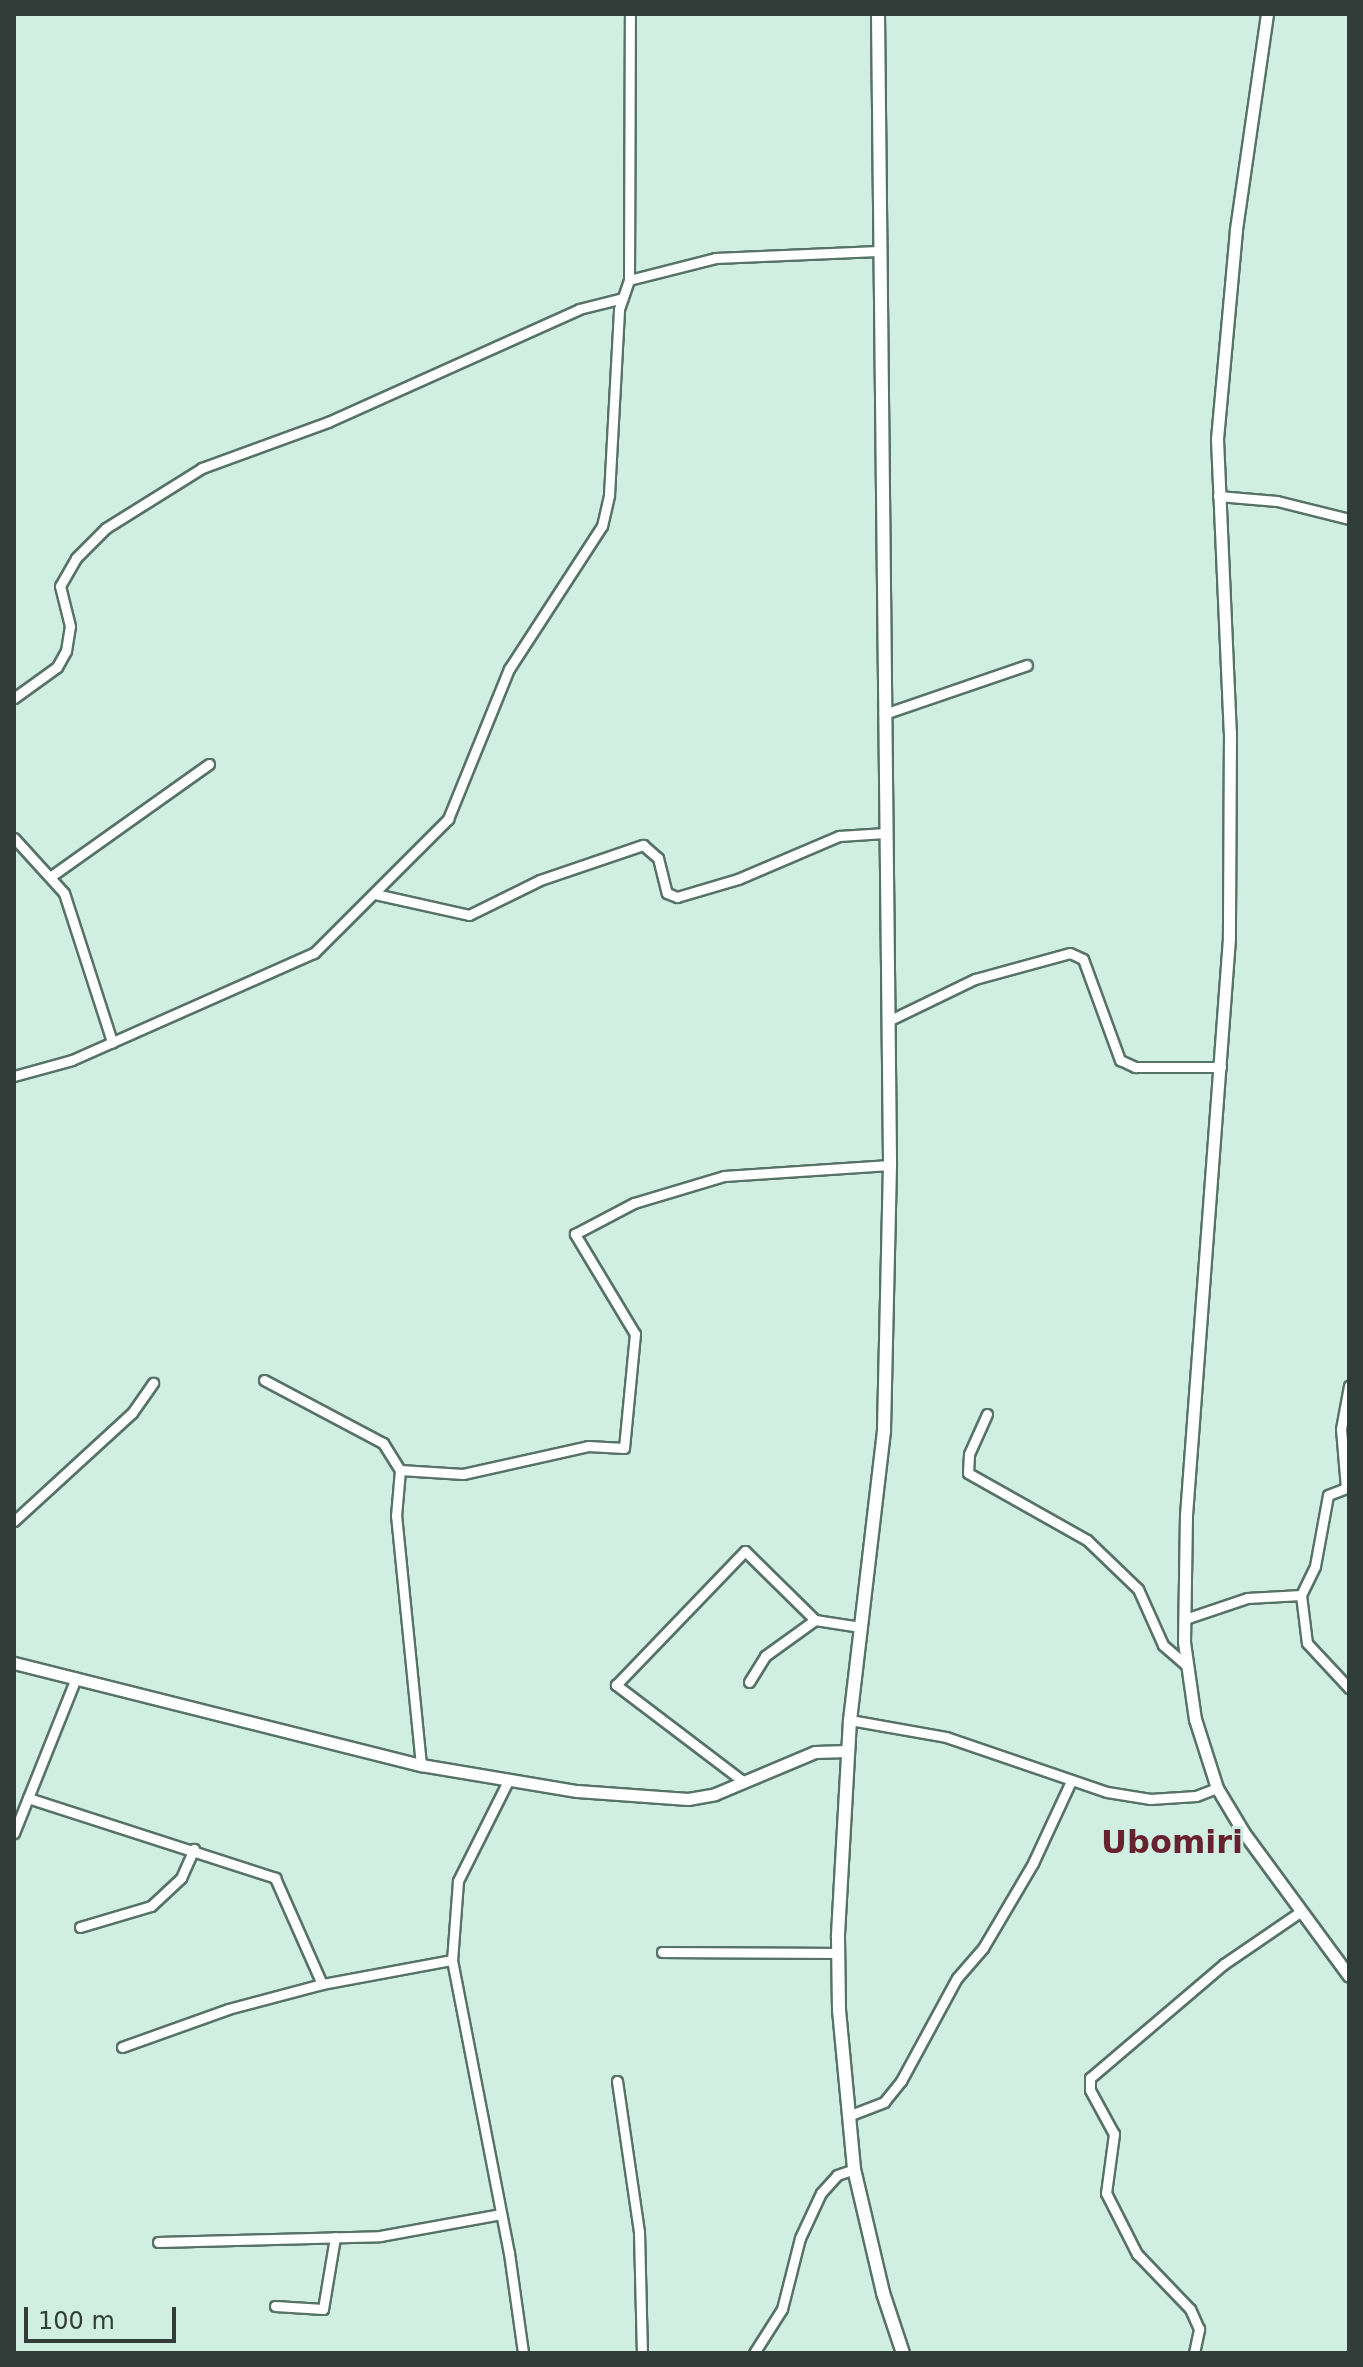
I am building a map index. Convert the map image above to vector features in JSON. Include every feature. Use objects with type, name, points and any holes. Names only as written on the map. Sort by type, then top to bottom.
[{"type":"main road","points":[[878,14],[878,251],[890,1165],[884,1431],[847,1751],[838,1953],[854,2169],[883,2293],[903,2353]]},
{"type":"street","points":[[14,1076],[112,1042],[314,953],[448,819],[509,669],[602,526],[609,495],[623,298],[629,280],[630,14]]},
{"type":"street","points":[[1267,14],[1223,358],[1218,496],[1231,836],[1221,1067],[1186,1515],[1185,1619],[1187,1666],[1195,1719],[1217,1788],[1300,1912],[1349,1976]]},
{"type":"street","points":[[629,280],[715,258],[878,251]]},
{"type":"street","points":[[14,698],[57,667],[66,651],[70,626],[60,586],[76,558],[106,528],[202,468],[328,422],[579,309],[623,298]]},
{"type":"street","points":[[1218,496],[1277,501],[1349,519]]},
{"type":"street","points":[[884,714],[1027,665]]},
{"type":"street","points":[[50,877],[209,764]]},
{"type":"street","points":[[375,894],[469,915],[540,880],[643,845],[658,858],[667,893],[677,897],[723,885],[839,836],[886,833]]},
{"type":"street","points":[[14,838],[64,893],[79,928],[112,1042]]},
{"type":"street","points":[[888,1021],[975,979],[1070,953],[1083,959],[1120,1060],[1135,1067],[1221,1067]]},
{"type":"street","points":[[400,1470],[463,1474],[588,1446],[624,1448],[635,1334],[575,1234],[634,1203],[724,1176],[890,1165]]},
{"type":"street","points":[[264,1380],[383,1443],[400,1470],[396,1516],[421,1765]]},
{"type":"street","points":[[14,1521],[132,1413],[153,1383]]},
{"type":"street","points":[[1349,1386],[1341,1429],[1347,1488],[1328,1495],[1315,1566],[1301,1595],[1307,1643],[1349,1688]]},
{"type":"street","points":[[987,1414],[969,1454],[968,1473],[1087,1540],[1138,1589],[1163,1645],[1187,1666]]},
{"type":"street","points":[[744,1782],[616,1685],[745,1551],[815,1620],[860,1627]]},
{"type":"street","points":[[1185,1619],[1247,1598],[1301,1595]]},
{"type":"street","points":[[749,1682],[765,1656],[815,1620]]},
{"type":"street","points":[[14,1663],[421,1765],[507,1783],[688,1799],[744,1782],[815,1752],[847,1751]]},
{"type":"street","points":[[14,1833],[76,1678]]},
{"type":"street","points":[[850,1720],[946,1737],[1071,1781],[1150,1799],[1196,1796],[1217,1788]]},
{"type":"street","points":[[848,2116],[884,2102],[901,2081],[957,1978],[983,1948],[1033,1863],[1071,1781]]},
{"type":"street","points":[[507,1783],[458,1881],[452,1960],[501,2214],[523,2353]]},
{"type":"street","points":[[28,1798],[194,1849],[275,1878],[322,1984]]},
{"type":"street","points":[[80,1927],[151,1906],[181,1878],[194,1849]]},
{"type":"street","points":[[1194,2353],[1199,2329],[1190,2309],[1137,2254],[1106,2193],[1114,2134],[1090,2090],[1090,2078],[1224,1964],[1300,1912]]},
{"type":"street","points":[[662,1952],[838,1953]]},
{"type":"street","points":[[122,2047],[228,2009],[322,1984],[452,1960]]},
{"type":"street","points":[[617,2081],[639,2232],[642,2353]]},
{"type":"street","points":[[754,2353],[782,2309],[800,2238],[821,2193],[837,2175],[854,2169]]},
{"type":"street","points":[[158,2242],[380,2236],[501,2214]]},
{"type":"street","points":[[275,2306],[323,2309],[335,2237]]},
{"type":"district","name":"Ubomiri","points":[[1172,1842]]}]
